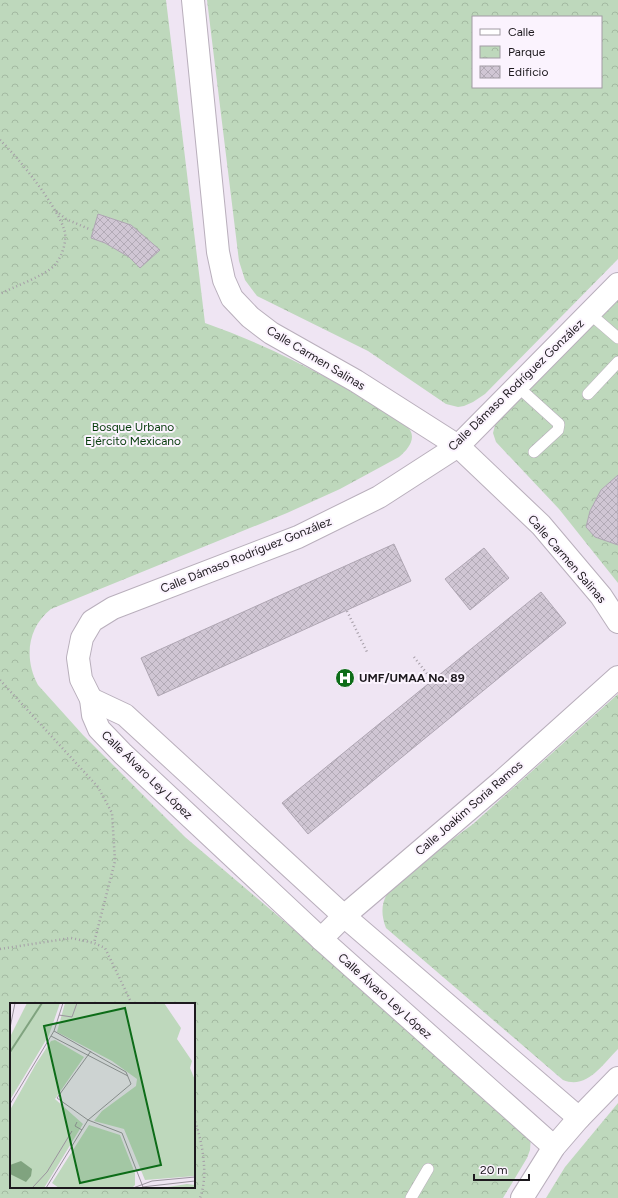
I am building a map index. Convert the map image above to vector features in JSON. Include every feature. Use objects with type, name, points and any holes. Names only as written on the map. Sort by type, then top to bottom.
[{"type":"street","name":"Calle Carmen Salinas","points":[[193,0],[218,252],[224,280],[232,298],[250,317],[271,333],[356,381],[458,446],[541,525],[600,596],[618,622]]},
{"type":"street","name":"Calle Dámaso Rodríguez González","points":[[91,699],[81,679],[78,658],[82,638],[92,621],[113,608],[298,537],[379,497],[458,446],[618,284]]},
{"type":"street","name":"Calle Joakim Soria Ramos","points":[[321,939],[344,916],[501,782],[618,678]]},
{"type":"street","points":[[91,699],[125,714],[344,916],[579,1118]]},
{"type":"street","name":"Calle Álvaro Ley López","points":[[91,699],[93,714],[99,729],[118,749],[321,939],[554,1147]]},
{"type":"street","points":[[522,1198],[554,1147],[579,1118],[618,1078]]},
{"type":"lane","points":[[589,314],[618,338]]},
{"type":"lane","points":[[588,394],[618,362]]},
{"type":"lane","points":[[518,386],[559,424],[558,430],[534,452]]},
{"type":"lane","points":[[411,1198],[428,1169]]},
{"type":"path","points":[[0,140],[13,154],[54,210],[65,230],[64,249],[54,266],[0,294]]},
{"type":"path","points":[[54,210],[66,219],[89,229]]},
{"type":"path","points":[[346,611],[368,654]]},
{"type":"path","points":[[414,657],[432,680]]},
{"type":"path","points":[[0,680],[98,786],[112,813],[115,861],[94,943]]},
{"type":"path","points":[[0,950],[71,938],[94,943],[105,948],[132,1003]]},
{"type":"path","points":[[195,1121],[200,1136],[204,1167],[200,1198]]},
{"type":"green space","name":"Bosque Urbano Ejército Mexicano","points":[[0,0],[166,0],[205,323],[283,355],[333,381],[406,425],[412,433],[409,446],[399,457],[340,489],[287,513],[51,609],[37,625],[30,644],[31,665],[38,685],[83,735],[185,837],[517,1119],[531,1136],[530,1150],[527,1158],[503,1198],[0,1198]]},
{"type":"green space","points":[[207,0],[618,0],[618,259],[485,394],[464,406],[458,407],[446,404],[368,351],[257,296],[245,280],[239,261]]},
{"type":"green space","points":[[618,298],[618,583],[559,509],[496,442],[493,433],[496,421]]},
{"type":"green space","points":[[618,694],[618,1049],[594,1074],[587,1079],[572,1082],[563,1080],[386,928],[383,907],[386,896],[399,879],[473,824]]},
{"type":"green space","points":[[618,1103],[618,1198],[546,1198],[565,1167]]},
{"type":"building","points":[[98,214],[131,225],[160,250],[140,268],[129,257],[105,243],[91,238]]},
{"type":"building","points":[[618,475],[618,545],[595,537],[586,527],[590,511],[601,490]]},
{"type":"building","points":[[394,544],[411,581],[158,696],[141,658]]},
{"type":"building","points":[[484,548],[509,578],[470,610],[445,579]]},
{"type":"building","points":[[541,592],[566,623],[308,834],[282,803]]},
{"type":"place","name":"UMF/UMAA No. 89","points":[[345,678]]}]
